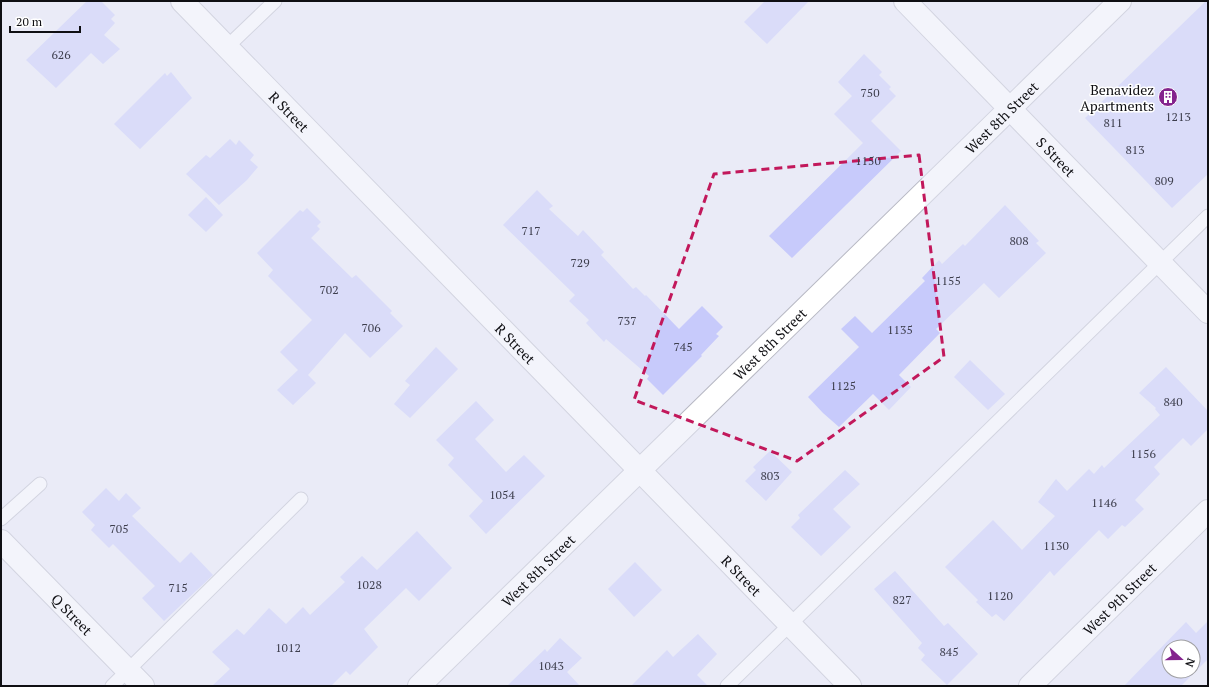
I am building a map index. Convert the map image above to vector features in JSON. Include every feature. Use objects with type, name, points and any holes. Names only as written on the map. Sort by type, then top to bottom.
[{"type":"street","name":"R Street","points":[[182,1],[850,686]]},
{"type":"street","name":"S Street","points":[[905,1],[1208,312]]},
{"type":"street","name":"West 8th Street","points":[[419,686],[1120,1]]},
{"type":"street","name":"West 9th Street","points":[[1030,686],[1208,511]]},
{"type":"street","name":"Q Street","points":[[1,541],[143,686]]},
{"type":"lane","points":[[228,48],[275,1]]},
{"type":"lane","points":[[727,686],[1208,216]]},
{"type":"lane","points":[[1,518],[40,484]]},
{"type":"lane","points":[[112,686],[301,499]]},
{"type":"highlighted area","points":[[919,155],[944,357],[797,461],[634,400],[714,174]]},
{"type":"building","points":[[87,1],[101,1],[115,15],[111,19],[115,23],[104,35],[120,49],[103,64],[91,53],[56,88],[26,60]]},
{"type":"building","points":[[765,1],[809,1],[767,44],[744,22]]},
{"type":"building","points":[[1206,1],[1208,1],[1208,174],[1172,208],[1085,118]]},
{"type":"building","points":[[864,54],[882,72],[879,75],[891,87],[889,89],[896,96],[871,121],[901,151],[792,258],[769,236],[863,143],[834,114],[852,96],[838,82]]},
{"type":"building","points":[[171,72],[192,98],[140,149],[114,124],[165,73],[167,76]]},
{"type":"building","points":[[230,139],[236,145],[239,140],[254,155],[250,160],[258,167],[247,180],[219,205],[186,174],[206,155],[210,158]]},
{"type":"building","points":[[537,190],[553,206],[549,209],[578,236],[583,230],[604,252],[601,255],[633,289],[636,287],[645,296],[646,295],[679,329],[702,306],[723,327],[716,334],[719,336],[701,355],[702,356],[663,395],[647,379],[649,376],[606,339],[604,342],[586,323],[589,320],[569,301],[575,295],[503,225]]},
{"type":"building","points":[[206,197],[223,215],[206,232],[188,215]]},
{"type":"building","points":[[1005,205],[1039,241],[1036,243],[1046,253],[999,298],[984,283],[936,329],[940,333],[899,375],[911,387],[889,410],[873,394],[839,427],[808,397],[859,347],[841,329],[855,316],[872,333],[925,281],[922,278],[939,260],[942,264],[963,244],[965,246]]},
{"type":"building","points":[[307,208],[321,222],[317,226],[320,229],[311,238],[352,278],[356,275],[392,311],[390,313],[403,326],[370,358],[345,333],[308,375],[316,383],[293,405],[277,390],[298,370],[280,352],[312,320],[268,276],[273,270],[257,253],[300,210],[303,212]]},
{"type":"building","points":[[436,347],[458,369],[410,418],[394,404],[410,385],[405,381]]},
{"type":"building","points":[[970,360],[1005,394],[988,410],[954,377]]},
{"type":"building","points":[[1166,367],[1208,411],[1208,429],[1191,446],[1183,438],[1154,467],[1160,474],[1135,500],[1144,509],[1125,527],[1122,525],[1108,539],[1099,530],[1054,576],[1050,571],[1004,621],[996,614],[992,617],[976,602],[978,600],[945,567],[993,520],[1022,550],[1055,516],[1038,502],[1056,479],[1067,491],[1089,469],[1094,474],[1102,465],[1104,468],[1160,415],[1155,409],[1156,408],[1139,393]]},
{"type":"building","points":[[476,401],[494,420],[475,439],[506,472],[524,455],[545,476],[486,534],[469,516],[483,501],[448,465],[454,458],[436,440]]},
{"type":"building","points":[[770,451],[792,472],[766,501],[745,481],[756,470],[753,467]]},
{"type":"building","points":[[845,470],[860,484],[833,509],[851,527],[821,556],[791,527],[800,518],[798,515]]},
{"type":"building","points":[[106,488],[119,501],[126,493],[141,508],[132,516],[180,563],[191,552],[213,575],[164,621],[142,598],[155,586],[113,544],[109,548],[91,530],[95,525],[82,512]]},
{"type":"building","points":[[417,531],[452,568],[419,601],[406,588],[364,629],[378,647],[350,675],[346,671],[331,686],[212,686],[230,669],[212,652],[237,629],[244,635],[269,608],[286,624],[303,607],[310,615],[345,582],[340,577],[362,556],[377,570]]},
{"type":"building","points":[[635,562],[662,590],[634,617],[608,589]]},
{"type":"building","points":[[895,571],[944,626],[948,623],[978,654],[947,685],[921,660],[925,655],[918,648],[922,643],[874,589]]},
{"type":"building","points":[[1208,621],[1208,659],[1201,666],[1201,639],[1170,639],[1186,622],[1196,633]]},
{"type":"building","points":[[698,634],[717,654],[697,675],[708,686],[631,686],[667,650],[673,657]]},
{"type":"building","points":[[560,638],[582,658],[567,672],[580,686],[507,686],[545,649],[547,652]]},
{"type":"building","points":[[1161,648],[1161,679],[1188,679],[1181,686],[1124,686]]},
{"type":"place","name":"Benavidez Apartments","points":[[1168,97]]}]
